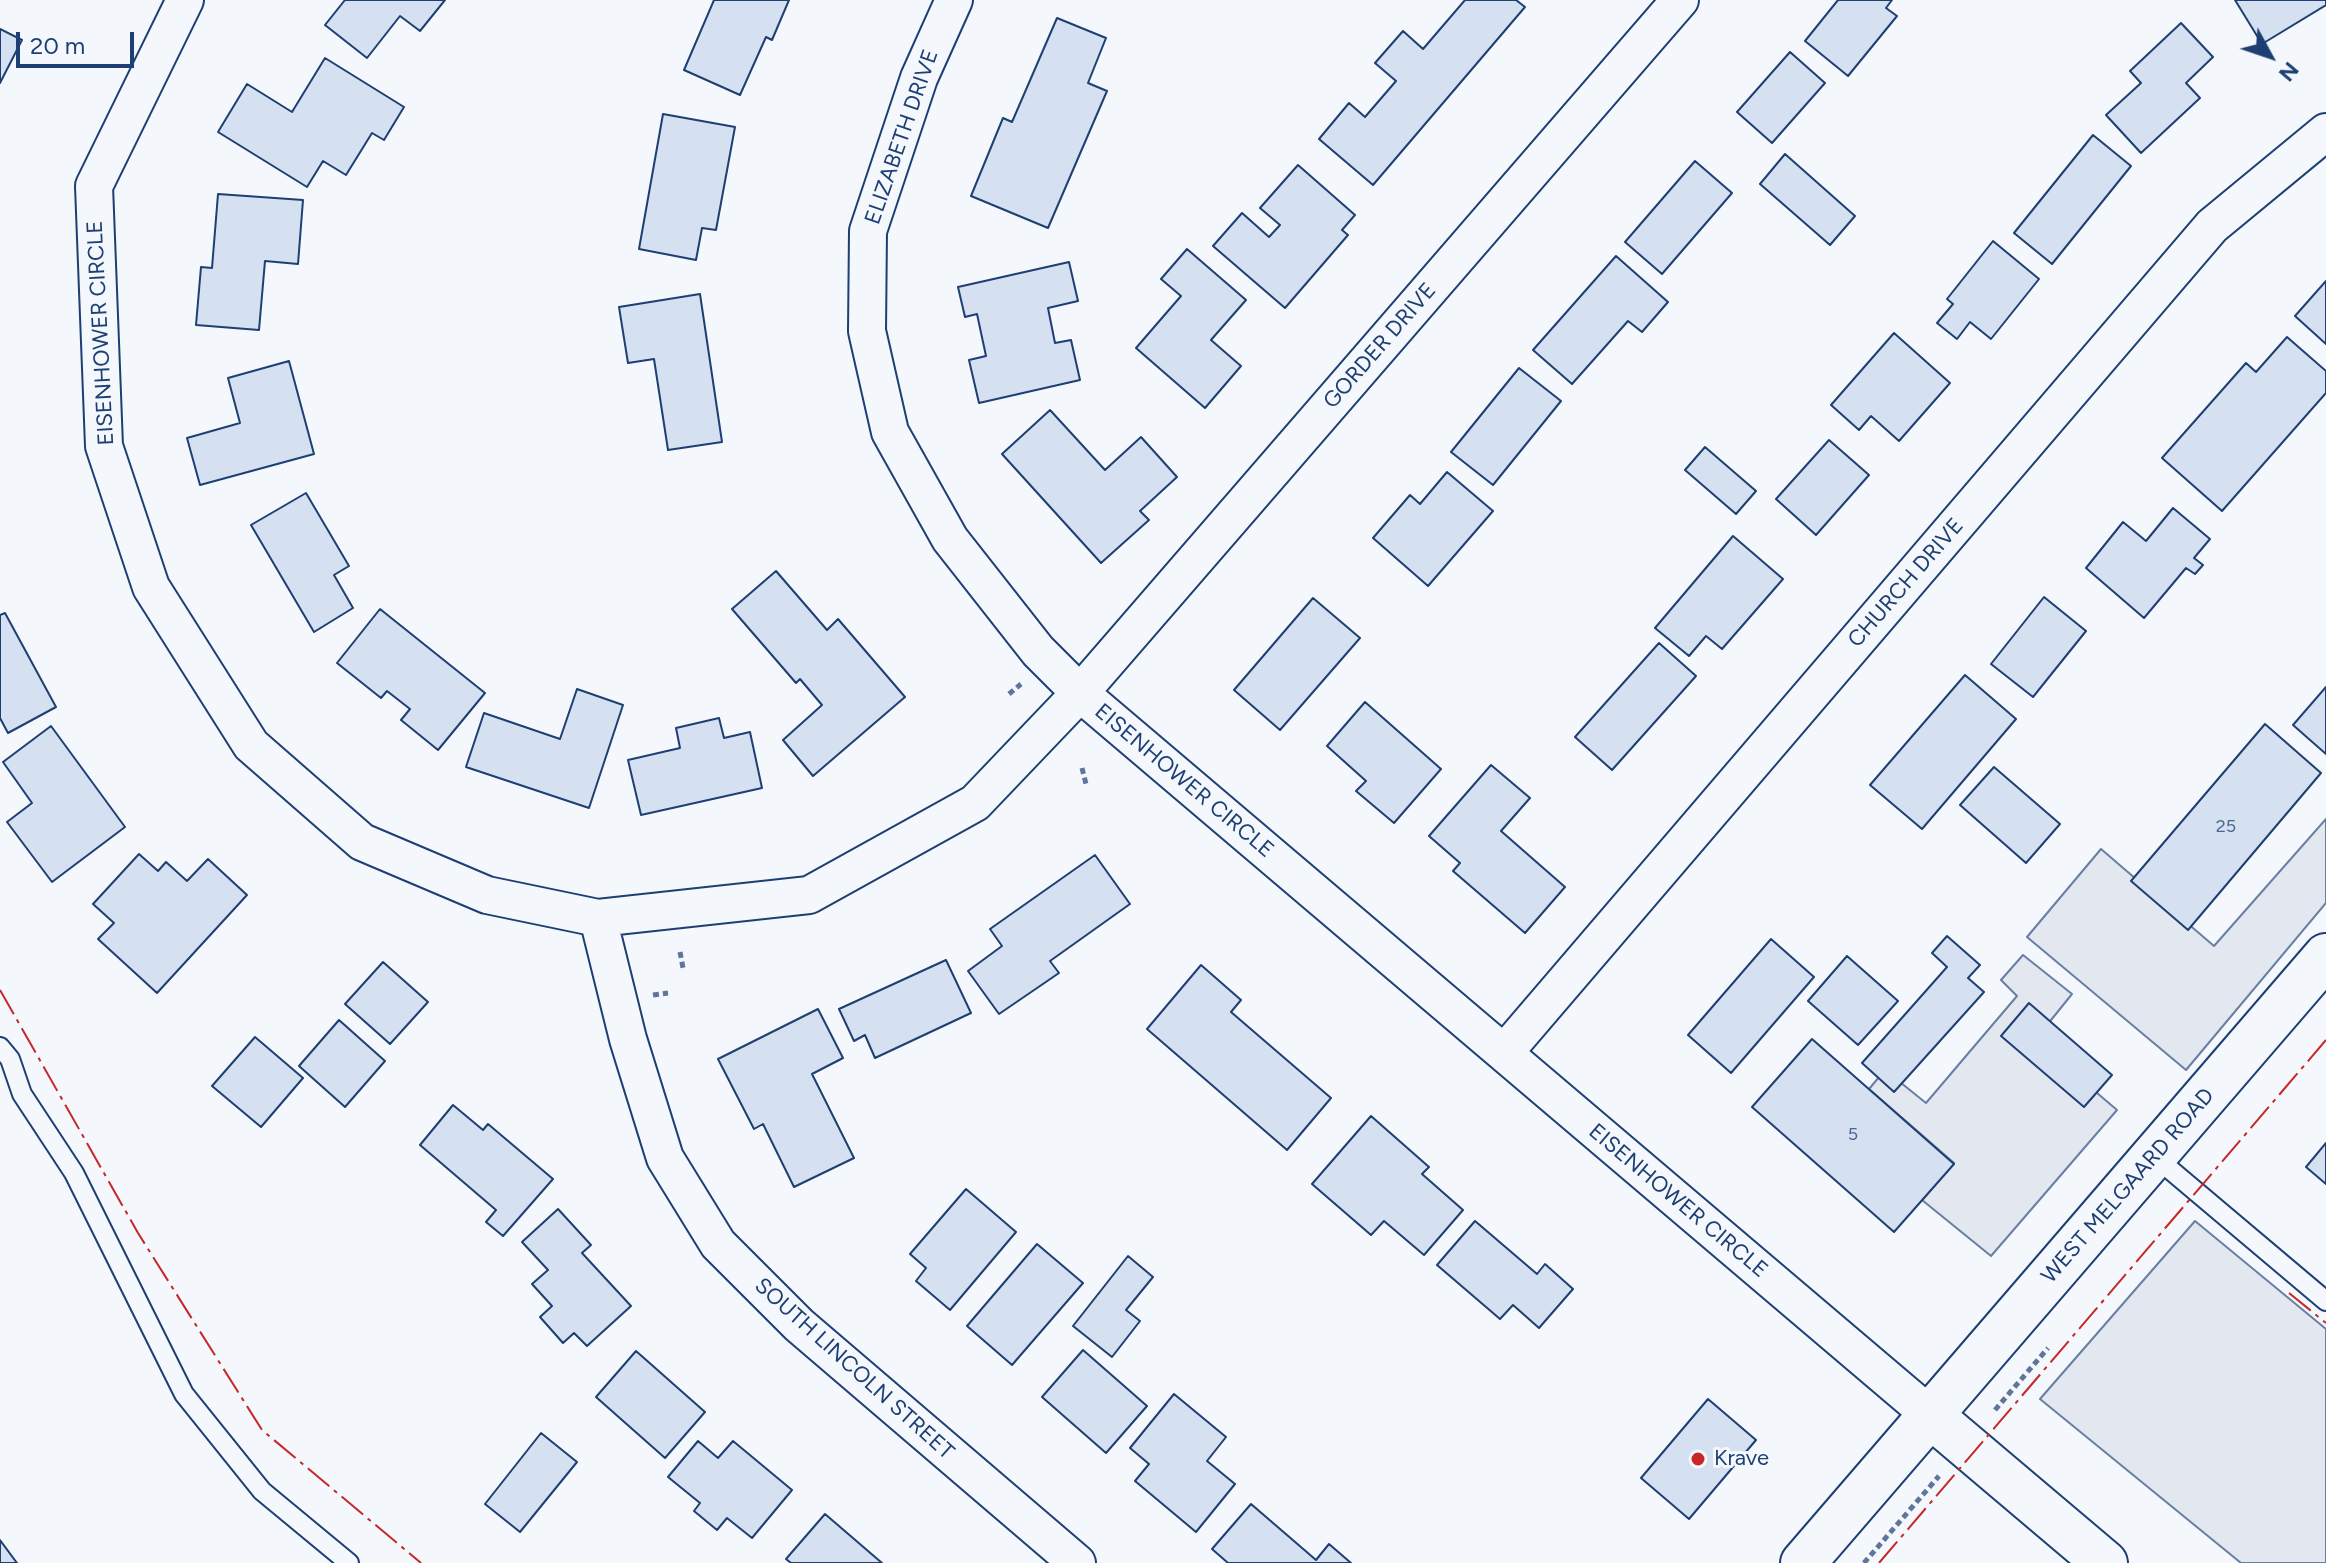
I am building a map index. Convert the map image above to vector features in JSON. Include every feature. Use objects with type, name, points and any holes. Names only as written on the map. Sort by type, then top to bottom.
[{"type":"main road","name":"WEST MELGAARD ROAD","points":[[1803,1563],[2326,956]]},
{"type":"main road","points":[[1930,1415],[2105,1563]]},
{"type":"street","name":"EISENHOWER CIRCLE","points":[[185,0],[94,186],[104,446],[151,587],[251,745],[362,842],[487,895],[598,918],[809,895],[975,803],[1080,693],[1930,1415]]},
{"type":"street","name":"ELIZABETH DRIVE","points":[[954,0],[919,78],[868,231],[867,331],[890,432],[950,539],[1038,651],[1080,693]]},
{"type":"street","name":"GORDER DRIVE","points":[[1080,693],[1680,0]]},
{"type":"street","name":"CHURCH DRIVE","points":[[1504,1053],[2212,226],[2326,132]]},
{"type":"street","name":"SOUTH LINCOLN STREET","points":[[598,918],[628,1039],[665,1158],[718,1244],[799,1325],[1077,1563]]},
{"type":"lane","points":[[0,1047],[10,1059],[22,1094],[74,1173],[184,1394],[262,1491],[349,1563]]},
{"type":"lane","points":[[2154,1156],[2326,1301]]},
{"type":"path","points":[[1082,768],[1086,784]]},
{"type":"path","points":[[680,952],[683,968]]},
{"type":"path","points":[[652,996],[668,993]]},
{"type":"path","points":[[1864,1563],[1929,1488]]},
{"type":"shaded area","points":[[2326,819],[2326,903],[2186,1070],[2027,937],[2101,849],[2214,946]]},
{"type":"shaded area","points":[[2023,955],[2072,994],[2035,1040],[2117,1110],[1991,1256],[1922,1200],[1954,1163],[1869,1089],[1885,1070],[1926,1103],[2017,996],[2001,980]]},
{"type":"shaded area","points":[[2195,1221],[2326,1329],[2326,1563],[2241,1563],[2040,1399]]},
{"type":"building","points":[[345,0],[445,0],[420,31],[400,16],[367,58],[325,25]]},
{"type":"building","points":[[714,0],[789,0],[772,40],[766,37],[740,95],[684,70]]},
{"type":"building","points":[[1465,0],[1516,0],[1525,7],[1373,185],[1319,139],[1349,103],[1365,117],[1396,81],[1375,63],[1403,31],[1423,49]]},
{"type":"building","points":[[1838,0],[1892,0],[1886,8],[1897,16],[1848,76],[1805,41]]},
{"type":"building","points":[[2235,0],[2326,0],[2326,5],[2262,44]]},
{"type":"building","points":[[1057,18],[1106,38],[1088,83],[1107,91],[1048,228],[971,196],[1003,118],[1012,122]]},
{"type":"building","points":[[2181,23],[2213,57],[2186,83],[2200,98],[2141,153],[2106,115],[2141,83],[2130,71]]},
{"type":"building","points":[[0,29],[22,40],[0,83]]},
{"type":"building","points":[[1790,52],[1825,83],[1772,143],[1737,112]]},
{"type":"building","points":[[325,58],[404,107],[384,140],[372,133],[346,175],[323,161],[307,187],[218,132],[247,84],[292,112]]},
{"type":"building","points":[[663,114],[735,127],[716,230],[702,228],[696,260],[639,249]]},
{"type":"building","points":[[2093,135],[2131,166],[2052,264],[2014,233]]},
{"type":"building","points":[[1785,154],[1855,216],[1830,245],[1760,184]]},
{"type":"building","points":[[1695,161],[1732,193],[1662,274],[1625,242]]},
{"type":"building","points":[[1298,165],[1355,215],[1342,230],[1348,235],[1285,308],[1213,246],[1242,213],[1269,237],[1280,225],[1260,208]]},
{"type":"building","points":[[218,194],[303,200],[298,264],[265,261],[259,330],[196,325],[201,267],[212,268]]},
{"type":"building","points":[[1993,241],[2039,279],[1991,339],[1970,322],[1957,339],[1937,323],[1953,304],[1947,299]]},
{"type":"building","points":[[1187,249],[1246,300],[1211,340],[1241,366],[1205,408],[1136,348],[1181,296],[1161,279]]},
{"type":"building","points":[[1616,256],[1668,302],[1642,332],[1628,321],[1572,384],[1533,350]]},
{"type":"building","points":[[1069,262],[1078,301],[1048,308],[1055,343],[1071,340],[1080,380],[979,403],[969,360],[986,356],[977,314],[965,317],[958,287]]},
{"type":"building","points":[[2326,281],[2326,344],[2295,316]]},
{"type":"building","points":[[700,294],[722,442],[668,450],[654,359],[628,363],[619,307]]},
{"type":"building","points":[[1894,333],[1950,383],[1899,441],[1871,416],[1859,430],[1831,405]]},
{"type":"building","points":[[2287,337],[2326,371],[2326,393],[2222,511],[2162,458],[2246,363],[2256,372]]},
{"type":"building","points":[[289,361],[314,454],[200,485],[187,438],[240,423],[228,378]]},
{"type":"building","points":[[1519,368],[1561,401],[1493,485],[1451,452]]},
{"type":"building","points":[[1050,410],[1105,470],[1141,437],[1177,477],[1140,511],[1149,520],[1101,563],[1002,454]]},
{"type":"building","points":[[1829,440],[1869,475],[1816,535],[1776,499]]},
{"type":"building","points":[[1705,447],[1756,491],[1736,514],[1685,470]]},
{"type":"building","points":[[1447,472],[1493,511],[1428,586],[1373,538],[1410,495],[1420,504]]},
{"type":"building","points":[[306,493],[349,566],[334,575],[353,608],[314,632],[251,525]]},
{"type":"building","points":[[2173,508],[2210,539],[2194,558],[2203,565],[2195,574],[2186,568],[2144,618],[2086,568],[2123,522],[2146,541]]},
{"type":"building","points":[[1733,536],[1783,579],[1722,649],[1706,636],[1689,656],[1655,628]]},
{"type":"building","points":[[776,571],[827,630],[838,619],[905,697],[813,776],[783,740],[822,705],[800,679],[796,683],[732,609]]},
{"type":"building","points":[[2044,597],[2086,631],[2033,697],[1991,664]]},
{"type":"building","points":[[1313,598],[1360,638],[1280,730],[1234,690]]},
{"type":"building","points":[[380,609],[485,693],[438,750],[401,720],[410,709],[387,691],[381,698],[337,663]]},
{"type":"building","points":[[5,613],[56,707],[8,733],[0,718],[0,615]]},
{"type":"building","points":[[1659,643],[1696,676],[1612,770],[1575,737]]},
{"type":"building","points":[[1965,675],[2016,719],[1922,829],[1870,785]]},
{"type":"building","points":[[2326,687],[2326,754],[2293,725]]},
{"type":"building","points":[[577,689],[623,705],[589,808],[466,767],[484,713],[560,739]]},
{"type":"building","points":[[1365,702],[1441,769],[1394,823],[1356,791],[1366,781],[1327,746]]},
{"type":"building","points":[[719,718],[724,738],[750,732],[762,788],[641,815],[628,760],[680,748],[676,728]]},
{"type":"building","points":[[2265,724],[2321,773],[2188,930],[2131,881]]},
{"type":"building","points":[[51,726],[125,827],[52,882],[7,822],[32,803],[3,762]]},
{"type":"building","points":[[1491,765],[1530,798],[1501,831],[1565,887],[1525,933],[1453,871],[1460,863],[1429,836]]},
{"type":"building","points":[[1994,767],[2060,824],[2026,863],[1960,805]]},
{"type":"building","points":[[139,854],[158,871],[166,862],[187,881],[208,859],[247,895],[157,993],[98,939],[114,923],[93,904]]},
{"type":"building","points":[[1095,855],[1130,904],[1050,961],[1059,973],[999,1014],[968,971],[1002,946],[990,929]]},
{"type":"building","points":[[1947,936],[1980,965],[1968,978],[1984,992],[1894,1092],[1862,1063],[1947,967],[1932,953]]},
{"type":"building","points":[[1771,939],[1814,977],[1731,1073],[1688,1035]]},
{"type":"building","points":[[1847,956],[1898,1001],[1858,1045],[1808,1001]]},
{"type":"building","points":[[946,960],[971,1013],[875,1058],[865,1035],[854,1041],[839,1009]]},
{"type":"building","points":[[383,962],[428,1002],[390,1044],[345,1004]]},
{"type":"building","points":[[1201,965],[1241,1000],[1231,1012],[1331,1098],[1287,1150],[1147,1029]]},
{"type":"building","points":[[2029,1003],[2112,1075],[2084,1107],[2001,1036]]},
{"type":"building","points":[[818,1009],[843,1058],[812,1074],[854,1158],[794,1187],[763,1124],[754,1129],[718,1059]]},
{"type":"building","points":[[339,1020],[385,1061],[345,1107],[299,1066]]},
{"type":"building","points":[[255,1037],[303,1078],[261,1127],[212,1086]]},
{"type":"building","points":[[1812,1039],[1954,1164],[1894,1232],[1752,1107]]},
{"type":"building","points":[[453,1105],[483,1130],[488,1124],[553,1179],[503,1236],[486,1222],[496,1210],[420,1145]]},
{"type":"building","points":[[1371,1116],[1429,1167],[1422,1174],[1463,1210],[1424,1255],[1384,1221],[1371,1235],[1312,1184]]},
{"type":"building","points":[[2326,1143],[2326,1184],[2306,1167]]},
{"type":"building","points":[[966,1189],[1016,1232],[950,1310],[916,1281],[926,1268],[910,1254]]},
{"type":"building","points":[[558,1209],[591,1245],[582,1253],[631,1306],[587,1346],[574,1333],[563,1343],[540,1317],[552,1306],[532,1284],[548,1270],[522,1242]]},
{"type":"building","points":[[1475,1221],[1537,1274],[1545,1264],[1573,1289],[1539,1328],[1513,1305],[1500,1319],[1437,1265]]},
{"type":"building","points":[[1037,1244],[1083,1283],[1012,1365],[967,1326]]},
{"type":"building","points":[[1128,1256],[1153,1277],[1126,1310],[1140,1321],[1112,1357],[1073,1326]]},
{"type":"building","points":[[1083,1350],[1147,1406],[1106,1453],[1042,1397]]},
{"type":"building","points":[[636,1351],[705,1412],[665,1458],[596,1397]]},
{"type":"building","points":[[1174,1394],[1226,1437],[1207,1461],[1235,1484],[1196,1532],[1135,1481],[1149,1464],[1130,1448]]},
{"type":"building","name":"Krave","points":[[1708,1399],[1756,1440],[1689,1519],[1641,1478]]},
{"type":"building","points":[[541,1433],[577,1462],[520,1532],[485,1504]]},
{"type":"building","points":[[698,1441],[718,1458],[733,1441],[792,1490],[752,1538],[727,1518],[717,1530],[694,1511],[700,1503],[668,1477]]},
{"type":"building","points":[[1251,1504],[1316,1560],[1329,1544],[1351,1563],[1228,1563],[1212,1549]]},
{"type":"building","points":[[825,1514],[882,1563],[791,1563],[786,1559]]},
{"type":"building","points":[[0,1540],[17,1563],[0,1563]]},
{"type":"power","points":[[0,990],[138,1233],[262,1430],[421,1563]]},
{"type":"power","points":[[1879,1563],[2326,1040]]},
{"type":"power","points":[[2289,1293],[2326,1323]]},
{"type":"place","name":"Krave","points":[[1698,1459]]}]
